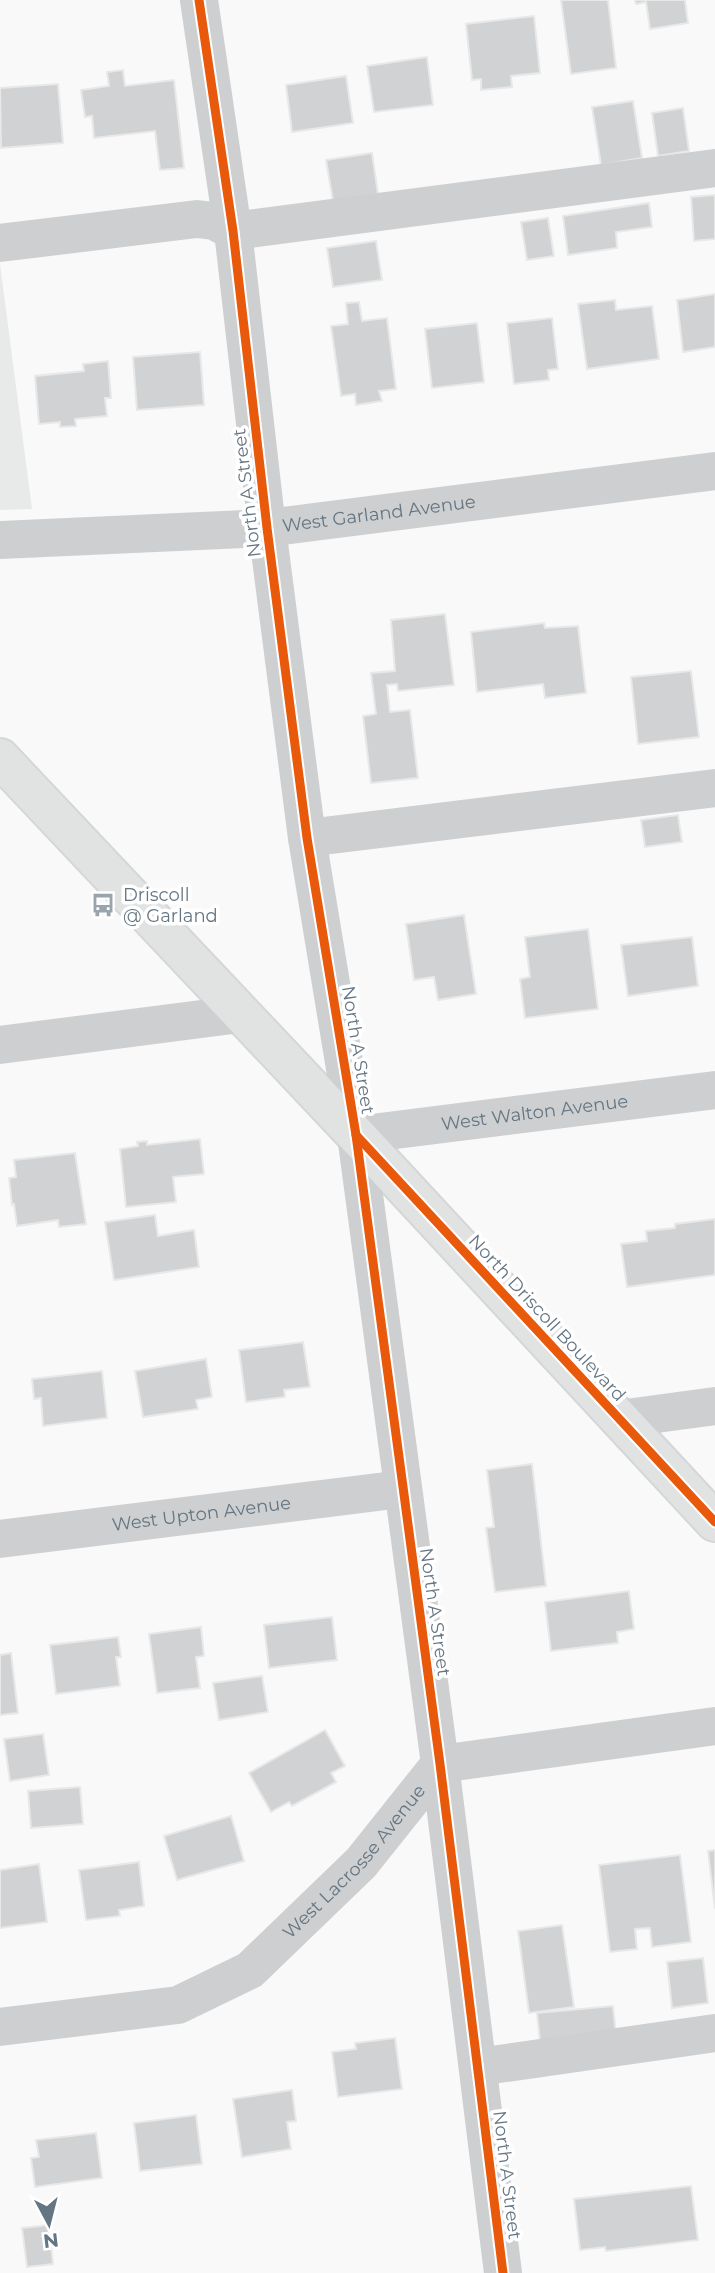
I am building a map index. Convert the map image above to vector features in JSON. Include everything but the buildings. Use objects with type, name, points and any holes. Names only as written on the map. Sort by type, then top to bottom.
[{"type":"main road","name":"North Driscoll Boulevard","points":[[0,758],[715,1522]]},
{"type":"street","name":"North A Street","points":[[199,0],[233,231],[267,528],[307,838],[356,1136],[440,1764],[503,2273]]},
{"type":"street","points":[[0,243],[197,219],[214,221],[233,231],[715,168]]},
{"type":"street","name":"West Garland Avenue","points":[[0,540],[267,528],[715,471]]},
{"type":"street","points":[[307,838],[715,788]]},
{"type":"street","points":[[0,1045],[240,1014]]},
{"type":"street","name":"West Walton Avenue","points":[[356,1136],[715,1090]]},
{"type":"street","points":[[619,1419],[715,1406]]},
{"type":"street","name":"West Upton Avenue","points":[[0,1539],[402,1489]]},
{"type":"street","points":[[440,1764],[715,1726]]},
{"type":"street","name":"West Lacrosse Avenue","points":[[0,2027],[178,2005],[250,1970],[361,1863],[440,1764]]},
{"type":"street","points":[[478,2067],[715,2033]]},
{"type":"shaded area","points":[[0,264],[32,509],[0,510]]},
{"type":"cycle path","points":[[199,0],[233,231],[267,528],[307,838],[356,1135],[440,1764],[503,2273]]},
{"type":"cycle path","points":[[356,1135],[715,1522]]},
{"type":"place","name":"Driscoll @ Garland","points":[[103,905]]}]
